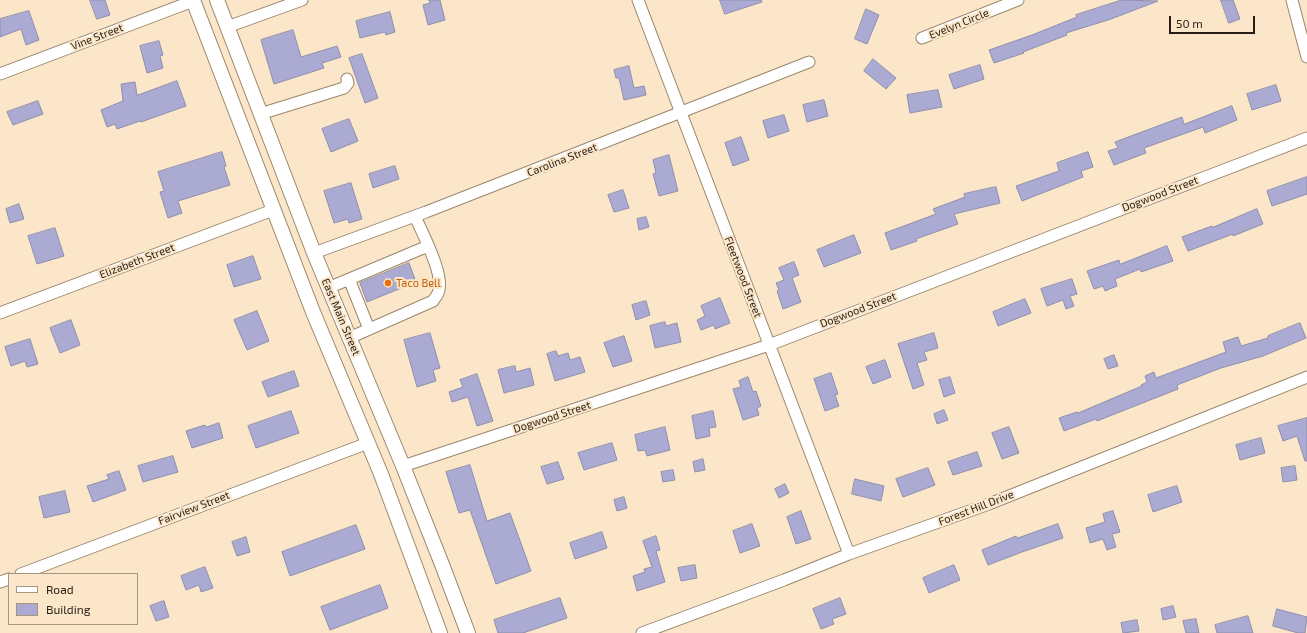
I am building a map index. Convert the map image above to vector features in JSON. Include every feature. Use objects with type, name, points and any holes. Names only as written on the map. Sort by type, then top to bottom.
[{"type":"main road","name":"East Main Street","points":[[193,0],[313,312],[368,443],[420,576],[440,633]]},
{"type":"main road","name":"East Main Street","points":[[217,0],[314,253],[403,466],[468,633]]},
{"type":"street","name":"Vine Street","points":[[0,74],[193,0]]},
{"type":"street","points":[[227,27],[302,0]]},
{"type":"street","name":"Fleetwood Street","points":[[638,0],[849,554]]},
{"type":"street","name":"Evelyn Circle","points":[[922,38],[1018,0]]},
{"type":"street","points":[[1292,0],[1307,57]]},
{"type":"street","name":"Carolina Street","points":[[314,253],[416,216],[809,62]]},
{"type":"street","points":[[260,114],[344,88],[348,83],[346,79]]},
{"type":"street","name":"Dogwood Street","points":[[403,466],[769,344],[1307,138]]},
{"type":"street","name":"Elizabeth Street","points":[[0,313],[273,210]]},
{"type":"street","points":[[349,338],[432,301],[439,292],[437,268],[416,216]]},
{"type":"street","points":[[328,288],[428,246]]},
{"type":"street","points":[[349,279],[369,329]]},
{"type":"street","name":"Forest Hill Drive","points":[[642,633],[849,554],[989,504],[1307,377]]},
{"type":"street","name":"Fairview Street","points":[[24,573],[368,443]]},
{"type":"building","points":[[90,0],[105,0],[110,15],[97,19]]},
{"type":"building","points":[[429,0],[440,0],[445,20],[428,25],[423,5],[430,3]]},
{"type":"building","points":[[720,0],[761,0],[762,2],[725,14]]},
{"type":"building","points":[[1122,0],[1158,1],[1111,19],[1066,33],[1067,35],[1023,52],[1024,53],[994,63],[989,50],[1077,17],[1076,15]]},
{"type":"building","points":[[1221,0],[1233,0],[1240,19],[1229,23]]},
{"type":"building","points":[[866,9],[879,15],[867,44],[855,39]]},
{"type":"building","points":[[29,11],[39,40],[26,45],[21,29],[0,37],[0,19]]},
{"type":"building","points":[[390,12],[395,32],[386,35],[385,32],[360,38],[356,21]]},
{"type":"building","points":[[293,30],[301,57],[337,46],[341,57],[322,63],[324,68],[274,84],[261,40]]},
{"type":"building","points":[[159,41],[163,55],[160,56],[163,68],[147,73],[140,46]]},
{"type":"building","points":[[362,54],[378,98],[365,103],[349,58]]},
{"type":"building","points":[[873,59],[896,78],[886,89],[864,71]]},
{"type":"building","points":[[980,65],[984,79],[954,89],[949,75]]},
{"type":"building","points":[[629,66],[634,88],[644,86],[646,95],[624,100],[619,78],[616,78],[614,70]]},
{"type":"building","points":[[177,81],[186,106],[117,129],[115,124],[107,127],[101,110],[123,101],[121,84],[135,82],[137,95]]},
{"type":"building","points":[[1276,85],[1281,101],[1252,110],[1247,94]]},
{"type":"building","points":[[938,90],[942,107],[910,113],[907,95]]},
{"type":"building","points":[[824,100],[828,116],[807,122],[803,105]]},
{"type":"building","points":[[38,101],[43,114],[13,125],[7,112]]},
{"type":"building","points":[[1232,106],[1237,120],[1205,133],[1203,127],[1144,148],[1146,153],[1114,165],[1108,151],[1118,148],[1115,142],[1182,117],[1184,124]]},
{"type":"building","points":[[784,115],[789,131],[768,138],[763,121]]},
{"type":"building","points":[[349,119],[358,141],[331,152],[322,129]]},
{"type":"building","points":[[741,137],[749,160],[733,166],[725,143]]},
{"type":"building","points":[[222,152],[226,166],[224,167],[230,185],[178,201],[182,213],[168,218],[160,192],[164,191],[158,172]]},
{"type":"building","points":[[1088,152],[1093,167],[1081,171],[1083,177],[1022,201],[1016,186],[1059,171],[1057,163]]},
{"type":"building","points":[[669,155],[678,191],[659,196],[653,174],[656,173],[653,160]]},
{"type":"building","points":[[395,166],[399,179],[373,188],[369,174]]},
{"type":"building","points":[[1307,177],[1307,194],[1272,206],[1267,191]]},
{"type":"building","points":[[351,183],[362,219],[349,223],[348,219],[334,223],[324,191]]},
{"type":"building","points":[[996,187],[1000,203],[954,214],[958,224],[916,239],[917,241],[891,250],[885,233],[936,214],[933,209],[965,197],[964,194]]},
{"type":"building","points":[[623,190],[629,208],[614,212],[608,195]]},
{"type":"building","points":[[19,204],[24,219],[10,223],[6,209]]},
{"type":"building","points":[[1257,209],[1263,224],[1188,251],[1182,237],[1212,226],[1213,227]]},
{"type":"building","points":[[646,217],[649,227],[639,230],[637,219]]},
{"type":"building","points":[[55,228],[64,256],[37,264],[28,236]]},
{"type":"building","points":[[854,235],[861,253],[824,267],[817,250]]},
{"type":"building","points":[[1167,246],[1173,261],[1141,272],[1140,269],[1115,279],[1117,286],[1105,291],[1103,286],[1094,289],[1087,271],[1119,260],[1120,264]]},
{"type":"building","points":[[253,256],[261,279],[234,287],[227,265]]},
{"type":"building","points":[[794,262],[799,275],[792,278],[801,302],[783,309],[776,283],[784,280],[779,268]]},
{"type":"building","name":"Taco Bell","points":[[409,263],[416,282],[367,302],[360,283]]},
{"type":"building","points":[[1072,279],[1077,294],[1070,296],[1074,306],[1066,309],[1063,300],[1047,306],[1041,289]]},
{"type":"building","points":[[720,298],[730,323],[715,329],[714,325],[701,330],[697,320],[705,316],[701,306]]},
{"type":"building","points":[[1025,299],[1031,313],[998,326],[993,312]]},
{"type":"building","points":[[646,301],[650,315],[636,320],[632,305]]},
{"type":"building","points":[[257,311],[269,341],[247,350],[234,320]]},
{"type":"building","points":[[71,320],[80,345],[60,353],[50,328]]},
{"type":"building","points":[[665,322],[666,326],[677,323],[681,342],[655,348],[650,326]]},
{"type":"building","points":[[1300,323],[1306,338],[1263,356],[1221,368],[1177,385],[1178,389],[1097,421],[1096,419],[1064,431],[1059,418],[1077,412],[1078,413],[1142,386],[1141,385],[1147,382],[1145,376],[1154,372],[1156,378],[1226,352],[1223,342],[1238,337],[1241,346],[1268,338],[1268,336]]},
{"type":"building","points":[[430,333],[440,368],[433,370],[436,381],[417,387],[404,340]]},
{"type":"building","points":[[934,333],[938,348],[924,352],[927,360],[917,363],[924,385],[913,389],[898,344]]},
{"type":"building","points":[[624,336],[632,361],[613,367],[604,343]]},
{"type":"building","points":[[30,339],[38,364],[27,367],[25,361],[11,366],[5,347]]},
{"type":"building","points":[[556,351],[558,356],[568,353],[570,360],[580,357],[585,372],[555,381],[547,354]]},
{"type":"building","points":[[1114,355],[1118,366],[1108,369],[1104,359]]},
{"type":"building","points":[[885,360],[891,377],[873,384],[866,367]]},
{"type":"building","points":[[515,366],[516,372],[530,368],[534,385],[504,393],[498,370]]},
{"type":"building","points":[[294,371],[299,386],[268,397],[262,382]]},
{"type":"building","points":[[831,373],[838,394],[835,395],[839,406],[825,411],[814,379]]},
{"type":"building","points":[[477,374],[493,421],[477,426],[468,397],[452,402],[449,392],[463,387],[460,380]]},
{"type":"building","points":[[748,377],[753,392],[756,391],[761,406],[757,408],[759,415],[743,420],[733,389],[741,387],[739,381]]},
{"type":"building","points":[[950,377],[955,393],[944,397],[939,380]]},
{"type":"building","points":[[944,410],[948,420],[937,424],[934,414]]},
{"type":"building","points":[[291,411],[299,433],[256,448],[248,426]]},
{"type":"building","points":[[713,411],[716,427],[709,428],[710,436],[696,439],[692,416]]},
{"type":"building","points":[[1307,418],[1307,461],[1305,461],[1297,436],[1283,441],[1278,426]]},
{"type":"building","points":[[219,423],[223,438],[192,448],[186,431],[205,425],[206,427]]},
{"type":"building","points":[[665,427],[670,450],[647,456],[645,450],[638,451],[635,435]]},
{"type":"building","points":[[1009,427],[1019,453],[1002,459],[992,433]]},
{"type":"building","points":[[1261,438],[1265,453],[1240,460],[1236,445]]},
{"type":"building","points":[[612,443],[617,460],[584,470],[578,453]]},
{"type":"building","points":[[977,452],[982,466],[953,475],[948,462]]},
{"type":"building","points":[[173,456],[178,472],[143,482],[138,466]]},
{"type":"building","points":[[703,459],[705,470],[695,472],[693,462]]},
{"type":"building","points":[[558,462],[564,479],[547,484],[541,467]]},
{"type":"building","points":[[470,465],[487,521],[510,513],[531,571],[496,584],[470,510],[459,513],[446,472]]},
{"type":"building","points":[[1295,466],[1297,480],[1283,482],[1281,468]]},
{"type":"building","points":[[928,468],[935,485],[903,497],[896,479]]},
{"type":"building","points":[[673,470],[675,480],[663,482],[661,472]]},
{"type":"building","points":[[119,471],[126,490],[93,502],[87,486],[109,479],[107,475]]},
{"type":"building","points":[[855,479],[884,486],[881,501],[852,494]]},
{"type":"building","points":[[785,484],[789,493],[779,498],[775,489]]},
{"type":"building","points":[[1177,486],[1182,502],[1153,512],[1148,495]]},
{"type":"building","points":[[65,491],[70,512],[44,518],[39,497]]},
{"type":"building","points":[[624,497],[627,508],[617,511],[614,500]]},
{"type":"building","points":[[801,511],[811,539],[796,544],[787,517]]},
{"type":"building","points":[[1113,511],[1120,532],[1112,534],[1116,547],[1107,550],[1103,539],[1090,543],[1086,528],[1105,522],[1103,514]]},
{"type":"building","points":[[752,524],[760,546],[740,553],[733,531]]},
{"type":"building","points":[[1058,524],[1063,538],[988,565],[982,550],[1016,536],[1017,538]]},
{"type":"building","points":[[356,525],[365,549],[290,576],[282,552]]},
{"type":"building","points":[[602,532],[607,548],[575,559],[570,543]]},
{"type":"building","points":[[656,536],[660,550],[656,551],[665,582],[637,591],[633,576],[645,572],[644,569],[652,567],[643,541]]},
{"type":"building","points":[[246,537],[250,552],[237,556],[232,542]]},
{"type":"building","points":[[695,565],[697,578],[681,581],[678,568]]},
{"type":"building","points":[[954,565],[960,580],[929,593],[923,578]]},
{"type":"building","points":[[205,567],[213,588],[201,592],[199,585],[186,590],[181,576]]},
{"type":"building","points":[[380,585],[388,608],[330,630],[321,607]]},
{"type":"building","points":[[560,598],[567,618],[523,633],[498,633],[494,620]]},
{"type":"building","points":[[840,598],[846,614],[832,619],[834,624],[821,629],[813,609]]},
{"type":"building","points":[[164,601],[169,617],[156,621],[150,606]]},
{"type":"building","points":[[1173,606],[1176,617],[1163,620],[1161,609]]},
{"type":"building","points":[[1277,609],[1307,617],[1305,633],[1298,633],[1273,626]]},
{"type":"building","points":[[1248,616],[1253,633],[1217,633],[1215,625]]},
{"type":"building","points":[[1196,619],[1199,633],[1186,633],[1183,621]]},
{"type":"building","points":[[1137,620],[1139,631],[1123,633],[1121,623]]},
{"type":"place","name":"Taco Bell","points":[[388,283]]}]
